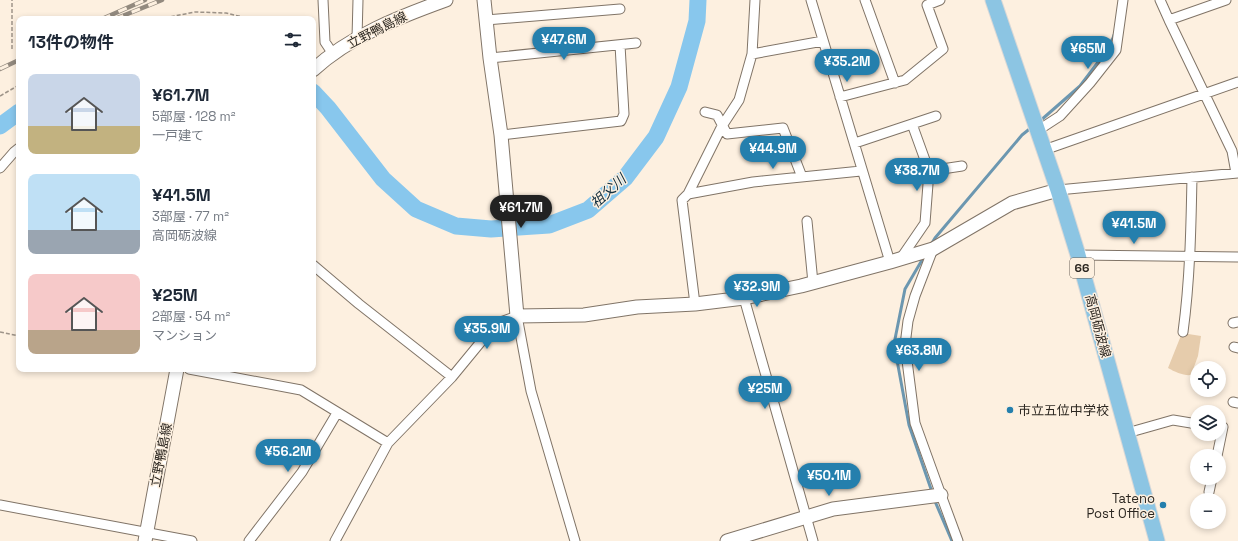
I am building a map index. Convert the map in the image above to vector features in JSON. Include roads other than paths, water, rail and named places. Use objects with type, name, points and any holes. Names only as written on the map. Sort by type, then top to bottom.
[{"type":"main road","name":"高岡砺波線","points":[[993,0],[1058,190],[1078,255],[1156,541]]},
{"type":"street","points":[[323,0],[325,42],[333,54]]},
{"type":"street","points":[[357,38],[358,0]]},
{"type":"street","name":"立野鴨島線","points":[[317,67],[357,38],[412,12],[446,0]]},
{"type":"street","points":[[484,0],[490,58],[501,135],[517,316],[531,391],[575,541]]},
{"type":"street","points":[[695,304],[682,200],[688,194],[722,126],[739,100],[752,54],[755,0]]},
{"type":"street","points":[[811,0],[861,171],[895,260]]},
{"type":"street","points":[[865,0],[895,83]]},
{"type":"street","points":[[840,97],[905,80],[943,49],[926,2],[940,0]]},
{"type":"street","points":[[1037,131],[1060,116],[1090,84],[1116,50],[1123,0]]},
{"type":"street","points":[[335,541],[388,443],[452,377],[498,323],[517,316],[584,315],[637,307],[695,304],[744,298],[814,283],[933,249],[1012,203],[1058,190],[1237,173],[1232,151],[1160,0]]},
{"type":"street","points":[[1169,20],[1226,0]]},
{"type":"street","points":[[486,20],[620,9]]},
{"type":"street","points":[[752,54],[823,41]]},
{"type":"street","points":[[490,58],[636,43]]},
{"type":"street","points":[[501,135],[621,121],[624,114],[620,45]]},
{"type":"street","points":[[1044,150],[1238,82]]},
{"type":"street","points":[[705,112],[717,115],[727,134],[783,128],[802,177]]},
{"type":"street","points":[[854,143],[936,116]]},
{"type":"street","points":[[895,260],[925,223],[929,171],[912,124]]},
{"type":"street","points":[[0,168],[16,150]]},
{"type":"street","points":[[929,171],[962,166]]},
{"type":"street","points":[[688,194],[754,182],[861,171]]},
{"type":"street","points":[[1183,332],[1188,297],[1191,256],[1192,178]]},
{"type":"street","points":[[807,221],[814,283]]},
{"type":"street","points":[[933,249],[915,296],[908,321],[905,345],[915,423],[958,541]]},
{"type":"street","points":[[1078,255],[1238,257]]},
{"type":"street","points":[[316,268],[359,304],[452,377]]},
{"type":"street","points":[[744,298],[813,541]]},
{"type":"street","name":"立野鴨島線","points":[[145,537],[176,372]]},
{"type":"street","points":[[205,372],[301,390],[388,443]]},
{"type":"street","points":[[249,541],[302,472],[337,413]]},
{"type":"street","points":[[1127,433],[1173,420],[1190,423]]},
{"type":"street","points":[[1209,492],[1210,485]]},
{"type":"street","points":[[728,541],[833,509],[940,495]]},
{"type":"street","points":[[0,505],[145,537],[192,541]]},
{"type":"waterway","name":"祖父川","points":[[316,95],[328,108],[383,179],[416,209],[456,226],[491,229],[549,225],[588,210],[625,178],[656,137],[679,87],[697,21],[698,0]]},
{"type":"waterway","points":[[1040,121],[1080,86],[1105,53],[1114,35]]},
{"type":"waterway","name":"祖父川","points":[[0,126],[16,114]]},
{"type":"waterway","points":[[932,243],[1022,135],[1032,127]]},
{"type":"waterway","points":[[925,255],[905,289],[894,344],[909,425],[932,492]]},
{"type":"waterway","points":[[934,499],[952,541]]},
{"type":"railway","points":[[109,16],[145,0]]},
{"type":"railway","points":[[122,16],[162,0]]},
{"type":"railway","points":[[0,69],[16,61]]},
{"type":"place","name":"市立五位中学校","points":[[1010,410]]},
{"type":"place","name":"Tateno Post Office","points":[[1163,505]]}]
